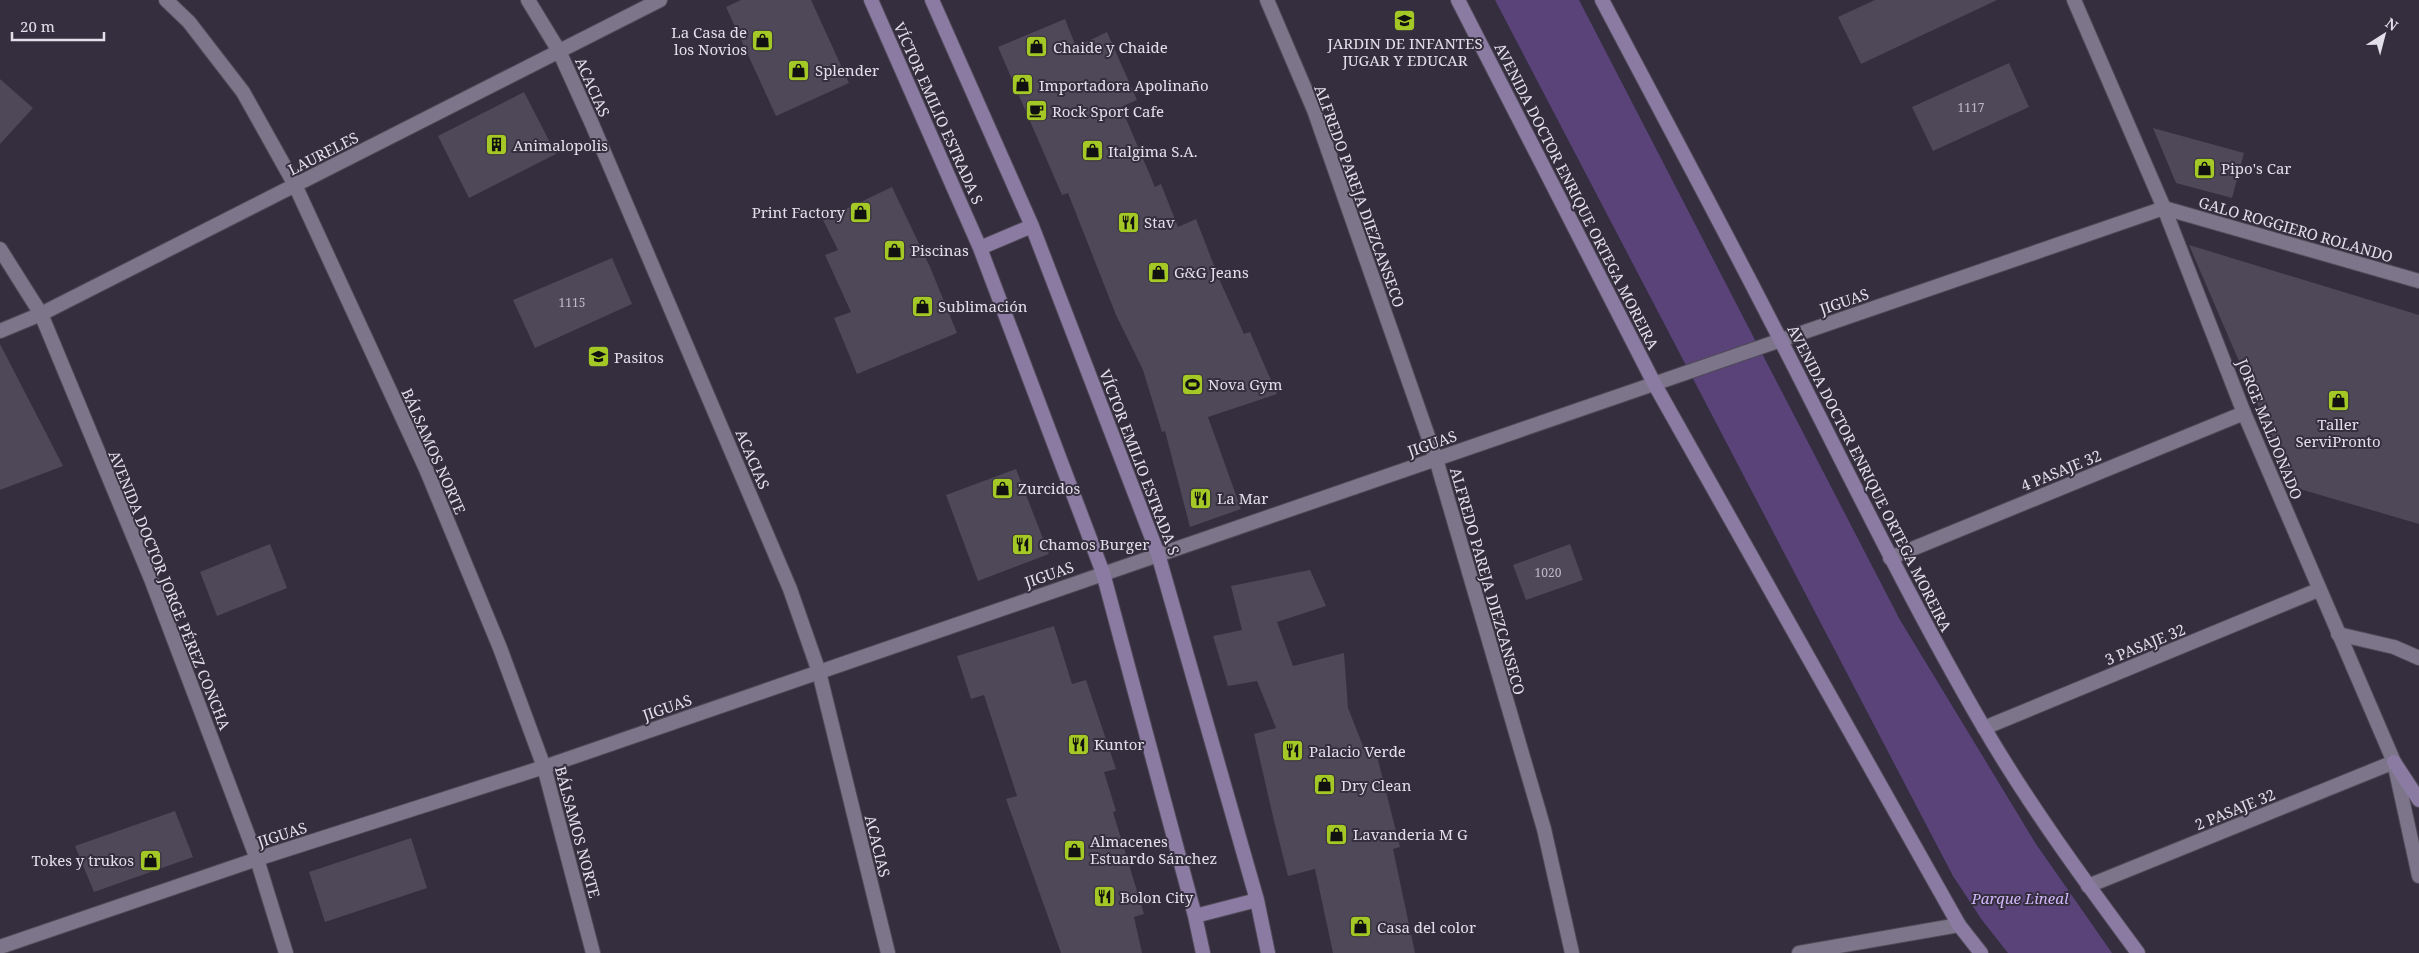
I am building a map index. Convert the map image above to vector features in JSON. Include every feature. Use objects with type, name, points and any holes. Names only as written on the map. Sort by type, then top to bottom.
[{"type":"main road","name":"VÍCTOR EMILIO ESTRADA S","points":[[872,0],[980,248],[1103,573],[1195,916],[1202,953]]},
{"type":"main road","name":"VÍCTOR EMILIO ESTRADA S","points":[[932,0],[1032,226],[1158,554],[1257,900],[1268,953]]},
{"type":"main road","name":"AVENIDA DOCTOR ENRIQUE ORTEGA MOREIRA","points":[[1458,0],[1655,385],[1958,925],[1980,953]]},
{"type":"main road","name":"AVENIDA DOCTOR ENRIQUE ORTEGA MOREIRA","points":[[1602,0],[1781,340],[1890,558],[1984,728],[2088,886],[2138,953]]},
{"type":"main road","points":[[980,248],[1032,226]]},
{"type":"main road","points":[[2394,762],[2419,800]]},
{"type":"main road","points":[[1195,916],[1257,900]]},
{"type":"street","name":"BÁLSAMOS NORTE","points":[[166,0],[189,22],[243,92],[294,185],[426,469],[500,648],[544,767],[593,953]]},
{"type":"street","name":"ACACIAS","points":[[528,0],[559,51],[790,589],[818,672],[888,953]]},
{"type":"street","name":"LAURELES","points":[[0,331],[41,314],[660,0]]},
{"type":"street","name":"ALFREDO PAREJA DIEZCANSECO","points":[[1267,0],[1314,110],[1436,459],[1544,829],[1572,953]]},
{"type":"street","name":"JORGE MALDONADO","points":[[2074,0],[2164,208],[2244,413],[2318,590],[2394,762],[2419,876]]},
{"type":"street","name":"JIGUAS","points":[[0,948],[257,859],[544,767],[2164,208]]},
{"type":"street","name":"GALO ROGGIERO ROLANDO","points":[[2164,208],[2419,281]]},
{"type":"street","name":"AVENIDA DOCTOR JORGE PÉREZ CONCHA","points":[[0,249],[41,314],[151,579],[257,859],[286,953]]},
{"type":"street","name":"4 PASAJE 32","points":[[1890,558],[2244,413]]},
{"type":"street","name":"3 PASAJE 32","points":[[1984,728],[2318,590]]},
{"type":"street","points":[[2338,634],[2394,647],[2419,659]]},
{"type":"street","name":"2 PASAJE 32","points":[[2088,886],[2394,762]]},
{"type":"street","points":[[1799,953],[1958,925]]},
{"type":"green space","name":"Parque Lineal","points":[[1495,0],[1579,0],[1900,620],[2036,844],[2112,953],[2008,953],[1982,920],[1953,876]]},
{"type":"building","points":[[741,0],[811,0],[849,83],[776,116],[726,7]]},
{"type":"building","points":[[1875,0],[1997,0],[1861,64],[1838,17]]},
{"type":"building","points":[[1065,19],[1076,47],[1107,32],[1137,100],[1121,107],[1155,187],[1161,184],[1178,227],[1196,219],[1220,281],[1244,334],[1250,332],[1277,394],[1208,417],[1241,509],[1190,527],[1165,431],[1162,432],[1143,370],[1116,315],[1068,193],[1062,195],[998,47]]},
{"type":"building","points":[[2009,63],[2029,107],[1933,151],[1912,107]]},
{"type":"building","points":[[0,79],[33,108],[0,144]]},
{"type":"building","name":"Animalopolis","points":[[524,92],[556,154],[469,198],[438,136]]},
{"type":"building","name":"Pipo's Car","points":[[2153,128],[2244,153],[2232,198],[2176,183]]},
{"type":"building","points":[[892,187],[930,267],[957,333],[857,374],[834,318],[851,312],[825,255],[838,250],[823,220]]},
{"type":"building","name":"Taller ServiPronto","points":[[2189,245],[2419,315],[2419,524],[2293,487]]},
{"type":"building","points":[[612,258],[632,304],[535,348],[513,300]]},
{"type":"building","points":[[0,344],[63,466],[0,490]]},
{"type":"building","points":[[1016,469],[1049,554],[978,581],[946,495]]},
{"type":"building","points":[[270,544],[287,588],[217,616],[200,572]]},
{"type":"building","points":[[1570,544],[1583,580],[1526,600],[1513,565]]},
{"type":"building","points":[[1310,570],[1326,606],[1277,622],[1293,666],[1344,653],[1348,708],[1365,751],[1375,748],[1400,847],[1393,849],[1415,953],[1333,953],[1315,869],[1288,876],[1274,821],[1254,734],[1276,728],[1257,681],[1228,686],[1213,636],[1242,630],[1231,586]]},
{"type":"building","points":[[1054,626],[1072,684],[1086,680],[1116,769],[1104,772],[1116,811],[1113,812],[1144,914],[1134,917],[1142,953],[1061,953],[1006,799],[1017,796],[984,695],[971,699],[957,656]]},
{"type":"building","points":[[175,811],[193,857],[94,892],[75,846]]},
{"type":"building","points":[[411,838],[427,888],[325,922],[309,872]]},
{"type":"place","name":"JARDIN DE INFANTES JUGAR Y EDUCAR","points":[[1405,20]]},
{"type":"place","name":"La Casa de los Novios","points":[[763,41]]},
{"type":"place","name":"Chaide y Chaide","points":[[1037,47]]},
{"type":"place","name":"Splender","points":[[799,70]]},
{"type":"place","name":"Importadora Apolinaño","points":[[1023,85]]},
{"type":"place","name":"Rock Sport Cafe","points":[[1036,111]]},
{"type":"place","name":"Animalopolis","points":[[497,145]]},
{"type":"place","name":"Italgima S.A.","points":[[1092,151]]},
{"type":"place","name":"Pipo's Car","points":[[2205,168]]},
{"type":"place","name":"Print Factory","points":[[861,212]]},
{"type":"place","name":"Stav","points":[[1128,222]]},
{"type":"place","name":"Piscinas","points":[[895,250]]},
{"type":"place","name":"G&G Jeans","points":[[1158,272]]},
{"type":"place","name":"Sublimación","points":[[922,306]]},
{"type":"place","name":"Pasitos","points":[[598,357]]},
{"type":"place","name":"Nova Gym","points":[[1192,384]]},
{"type":"place","name":"Taller ServiPronto","points":[[2338,401]]},
{"type":"place","name":"Zurcidos","points":[[1002,488]]},
{"type":"place","name":"La Mar","points":[[1201,498]]},
{"type":"place","name":"Chamos Burger","points":[[1023,544]]},
{"type":"place","name":"Kuntor","points":[[1078,744]]},
{"type":"place","name":"Palacio Verde","points":[[1293,751]]},
{"type":"place","name":"Dry Clean","points":[[1325,785]]},
{"type":"place","name":"Lavanderia M G","points":[[1337,834]]},
{"type":"place","name":"Almacenes Estuardo Sánchez","points":[[1074,850]]},
{"type":"place","name":"Tokes y trukos","points":[[150,860]]},
{"type":"place","name":"Bolon City","points":[[1104,897]]},
{"type":"place","name":"Casa del color","points":[[1361,927]]}]
